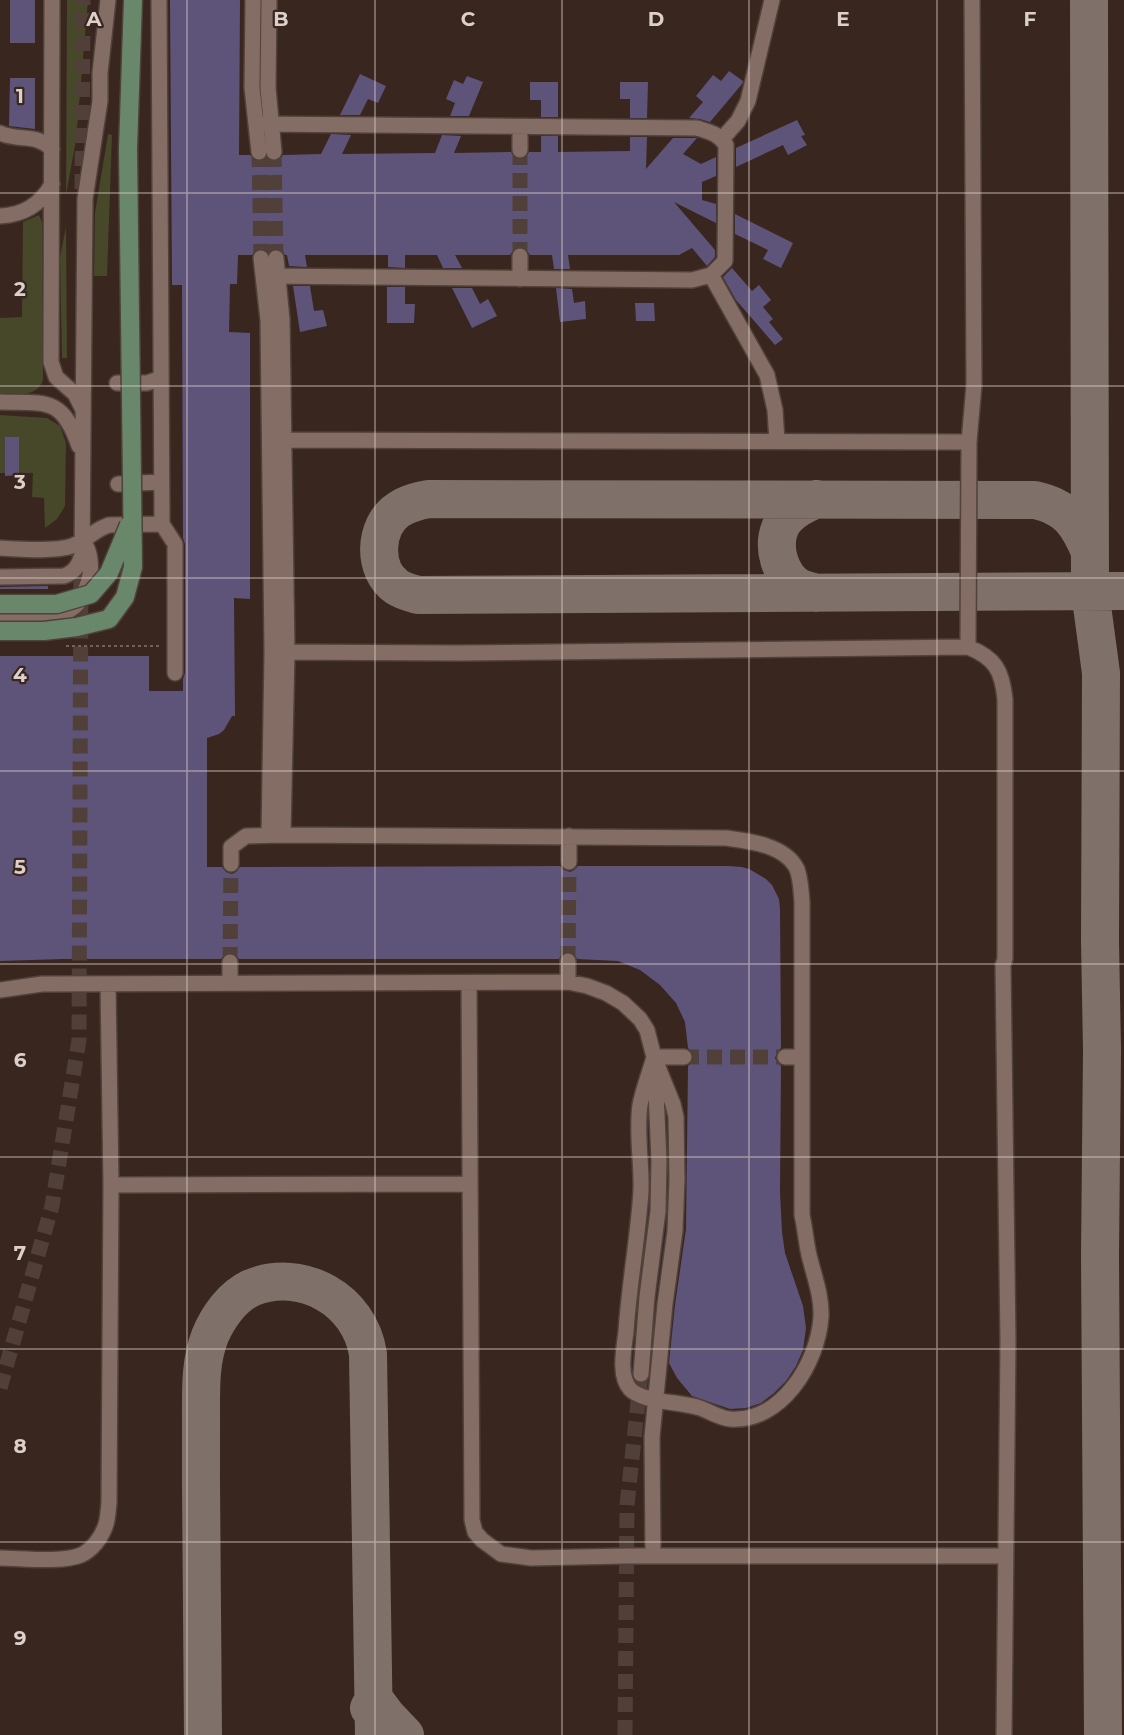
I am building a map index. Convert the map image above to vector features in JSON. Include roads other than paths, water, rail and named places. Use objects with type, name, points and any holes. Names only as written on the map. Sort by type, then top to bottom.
[{"type":"main road","points":[[0,632],[44,631],[78,627],[109,619],[125,597],[133,567],[128,149],[133,0]]},
{"type":"main road","points":[[0,604],[57,604],[91,594],[109,573],[132,517]]},
{"type":"lane","points":[[52,0],[51,362],[56,377],[75,394],[83,411]]},
{"type":"lane","points":[[0,577],[59,577],[71,573],[78,566],[82,555],[85,200],[100,101],[100,74],[108,0]]},
{"type":"lane","points":[[159,0],[161,482],[162,524],[175,544],[175,673]]},
{"type":"lane","points":[[253,0],[252,88],[264,124],[267,152]]},
{"type":"lane","points":[[264,124],[268,88],[269,0]]},
{"type":"lane","points":[[722,139],[738,121],[748,101],[772,0]]},
{"type":"lane","points":[[968,647],[969,442],[974,384],[972,0]]},
{"type":"lane","points":[[264,124],[697,128],[715,133],[726,145],[725,261],[711,275],[692,280],[270,276]]},
{"type":"lane","points":[[520,127],[520,150]]},
{"type":"lane","points":[[0,133],[44,141],[52,150]]},
{"type":"lane","points":[[0,216],[11,216],[30,208],[41,200],[52,184]]},
{"type":"lane","points":[[520,256],[520,279]]},
{"type":"lane","points":[[268,258],[270,276],[282,319],[277,440],[280,652],[276,835]]},
{"type":"lane","points":[[711,275],[767,375],[775,410],[777,441]]},
{"type":"lane","points":[[117,383],[147,383],[161,378]]},
{"type":"lane","points":[[0,402],[53,406],[64,413],[73,428],[83,458]]},
{"type":"lane","points":[[277,440],[969,442]]},
{"type":"lane","points":[[118,484],[161,482]]},
{"type":"lane","points":[[0,548],[59,549],[83,541],[93,532],[109,525],[162,524]]},
{"type":"lane","points":[[0,618],[46,617],[59,615],[74,608],[83,597],[89,578],[90,553],[83,541]]},
{"type":"lane","points":[[280,652],[459,653],[968,647],[983,654],[996,666],[1005,699],[1005,959],[1003,965],[1008,1342],[1004,1735]]},
{"type":"lane","points":[[231,864],[231,847],[246,836],[276,835],[726,838],[747,840],[782,854],[790,860],[801,884],[802,1215],[820,1299],[821,1317],[815,1349],[807,1368],[795,1386],[764,1412],[747,1417],[729,1419],[684,1403],[656,1400],[637,1394],[630,1389],[626,1379],[623,1367],[627,1306],[641,1188],[639,1118],[641,1102],[654,1057]]},
{"type":"lane","points":[[569,836],[569,862]]},
{"type":"lane","points":[[568,961],[568,982]]},
{"type":"lane","points":[[230,962],[230,983]]},
{"type":"lane","points":[[469,982],[472,1520],[475,1532],[482,1540],[501,1554],[531,1558],[1006,1556]]},
{"type":"lane","points":[[0,990],[42,984],[568,982],[606,993],[623,1003],[640,1019],[647,1030],[654,1057],[676,1117],[675,1230],[652,1437],[653,1557]]},
{"type":"lane","points":[[0,1558],[65,1558],[81,1555],[98,1540],[105,1527],[109,1503],[111,1185],[108,984]]},
{"type":"lane","points":[[654,1057],[684,1057]]},
{"type":"lane","points":[[641,1374],[647,1296],[658,1210],[659,1161],[654,1057]]},
{"type":"lane","points":[[785,1057],[802,1057]]},
{"type":"lane","points":[[111,1185],[470,1184]]},
{"type":"tunnel","points":[[82,189],[83,0]]},
{"type":"tunnel","points":[[520,150],[520,256]]},
{"type":"tunnel","points":[[259,152],[261,258]]},
{"type":"tunnel","points":[[274,152],[276,258]]},
{"type":"tunnel","points":[[0,1388],[52,1206],[79,1040],[81,555]]},
{"type":"tunnel","points":[[568,961],[569,862]]},
{"type":"tunnel","points":[[230,962],[231,864]]},
{"type":"tunnel","points":[[684,1057],[785,1057]]},
{"type":"tunnel","points":[[625,1735],[627,1505],[641,1374]]}]
